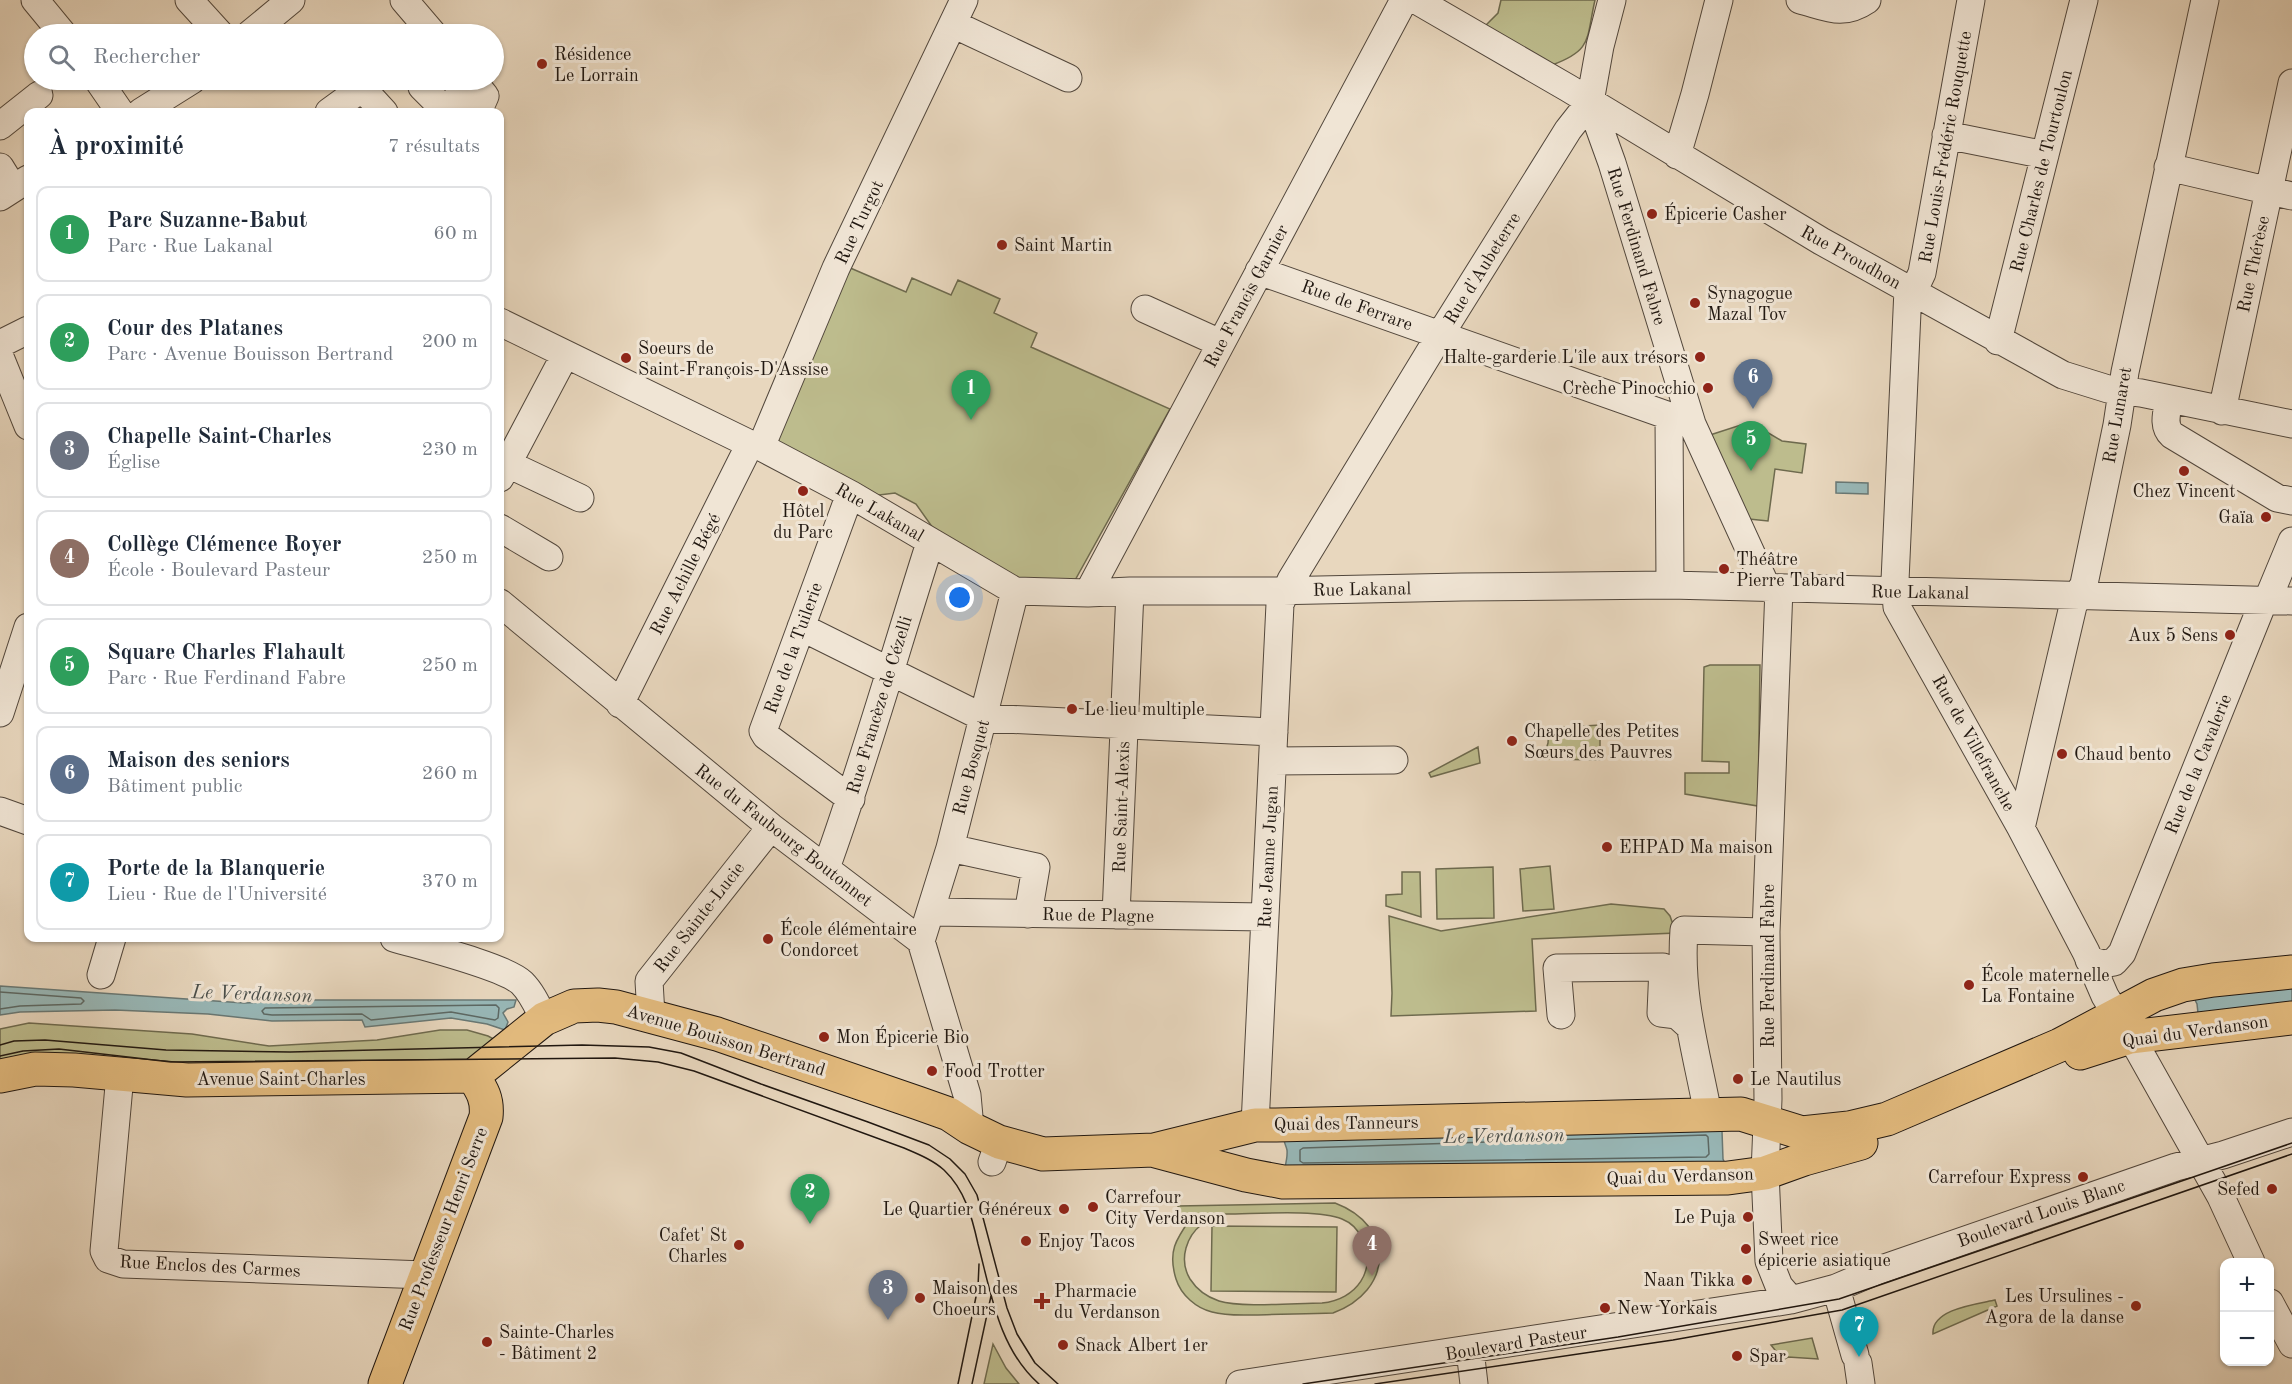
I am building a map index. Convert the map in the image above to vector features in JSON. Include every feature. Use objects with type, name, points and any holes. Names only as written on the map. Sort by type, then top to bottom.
[{"type":"main road","name":"Quai du Verdanson","points":[[1155,1150],[1283,1182],[1728,1178],[1765,1173],[1804,1159],[1885,1136],[2089,1050],[2123,1027],[2147,998],[2183,985],[2292,972]]},
{"type":"main road","name":"Avenue Bouisson Bertrand","points":[[544,1019],[574,1006],[598,1005],[651,1016],[717,1034],[949,1114],[987,1144]]},
{"type":"main road","name":"Quai du Verdanson","points":[[1766,1121],[1802,1133],[1849,1128],[1887,1119],[2060,1045],[2123,1027],[2292,1018]]},
{"type":"main road","points":[[473,1076],[544,1019]]},
{"type":"main road","name":"Avenue Saint-Charles","points":[[0,1076],[35,1069],[74,1070],[187,1080],[473,1076]]},
{"type":"main road","name":"Rue Professeur Henri Serre","points":[[385,1384],[486,1116],[487,1104],[484,1093],[473,1076]]},
{"type":"main road","name":"Quai des Tanneurs","points":[[987,1144],[1043,1154],[1155,1150],[1265,1125],[1708,1114],[1741,1114],[1766,1121]]},
{"type":"main road","points":[[1258,1177],[1246,1152],[1247,1142],[1256,1131],[1265,1125]]},
{"type":"street","points":[[35,0],[55,24]]},
{"type":"street","points":[[189,0],[211,24]]},
{"type":"street","points":[[262,24],[291,0]]},
{"type":"street","points":[[404,0],[424,24]]},
{"type":"street","name":"Rue Turgot","points":[[755,445],[836,268],[964,0]]},
{"type":"street","name":"Rue Francis Garnier","points":[[1088,593],[1404,0]]},
{"type":"street","name":"Rue Proudhon","points":[[1416,0],[1821,241],[2063,375],[2108,389],[2292,424]]},
{"type":"street","points":[[1590,102],[1600,46],[1612,0]]},
{"type":"street","points":[[1677,154],[1719,0]]},
{"type":"street","points":[[1800,0],[1838,10],[1855,8],[1867,0]]},
{"type":"street","name":"Rue Louis-Frédéric Rouquette","points":[[1911,290],[1922,273],[1971,0]]},
{"type":"street","name":"Rue Charles de Tourtoulon","points":[[1998,341],[2084,0]]},
{"type":"street","name":"Rue Lunaret","points":[[2021,828],[2072,611],[2084,584],[2168,167],[2205,0]]},
{"type":"street","points":[[952,24],[1068,78]]},
{"type":"street","name":"Rue Thérèse","points":[[2222,411],[2281,194],[2292,83]]},
{"type":"street","points":[[105,90],[117,108]]},
{"type":"street","points":[[147,108],[176,90]]},
{"type":"street","points":[[334,108],[359,90]]},
{"type":"street","points":[[364,90],[380,108]]},
{"type":"street","points":[[425,90],[442,107],[453,108],[459,98],[459,90]]},
{"type":"street","points":[[480,90],[485,96],[480,108]]},
{"type":"street","points":[[0,126],[39,95]]},
{"type":"street","name":"Rue d'Aubeterre","points":[[1286,590],[1440,335],[1568,130],[1590,102]]},
{"type":"street","name":"Rue Ferdinand Fabre","points":[[1590,102],[1612,163],[1680,420],[1773,588],[1766,932],[1768,1099],[1765,1173],[1769,1262],[1779,1286],[1791,1300]]},
{"type":"street","points":[[1946,135],[2045,155]]},
{"type":"street","points":[[2168,167],[2281,194]]},
{"type":"street","name":"Rue de Ferrare","points":[[1259,271],[1680,420]]},
{"type":"street","name":"Rue de Villefranche","points":[[1911,290],[1897,607],[2021,828],[2089,960],[2104,996],[2221,1197],[2249,1258]]},
{"type":"street","points":[[1145,309],[1220,343]]},
{"type":"street","name":"Rue Lakanal","points":[[504,324],[755,445],[850,494],[1015,591],[1088,593],[1670,585],[2292,601]]},
{"type":"street","points":[[0,344],[24,332]]},
{"type":"street","points":[[565,355],[504,471],[580,498]]},
{"type":"street","points":[[0,357],[24,416]]},
{"type":"street","points":[[2169,400],[2167,431],[2277,498],[2292,501]]},
{"type":"street","points":[[1670,585],[1680,420]]},
{"type":"street","name":"Rue Achille Bégé","points":[[620,704],[755,445]]},
{"type":"street","name":"Rue de la Tuilerie","points":[[850,494],[763,731],[766,736],[851,799]]},
{"type":"street","points":[[504,530],[549,557]]},
{"type":"street","name":"Rue de la Cavalerie","points":[[2089,960],[2103,964],[2114,962],[2122,953],[2265,600],[2270,594],[2292,541]]},
{"type":"street","name":"Rue Francèze de Cézelli","points":[[826,868],[851,799],[889,670],[932,543]]},
{"type":"street","name":"Rue Jeanne Jugan","points":[[1265,1125],[1265,917],[1280,604],[1286,590]]},
{"type":"street","name":"Rue Bosquet","points":[[921,942],[950,848],[1015,591]]},
{"type":"street","name":"Rue Saint-Alexis","points":[[1116,915],[1130,591]]},
{"type":"street","name":"Rue du Faubourg Boutonnet","points":[[504,606],[771,826],[921,942]]},
{"type":"street","points":[[801,627],[984,718],[1274,732]]},
{"type":"street","points":[[0,713],[7,665],[24,634]]},
{"type":"street","points":[[1273,761],[1394,760]]},
{"type":"street","points":[[0,812],[24,819]]},
{"type":"street","name":"Rue Sainte-Lucie","points":[[651,1016],[649,981],[771,826]]},
{"type":"street","points":[[950,848],[1036,867],[1028,914]]},
{"type":"street","name":"Rue de Plagne","points":[[932,912],[1265,917]]},
{"type":"street","points":[[1708,1114],[1688,1025],[1682,960],[1683,930],[1766,932]]},
{"type":"street","points":[[101,975],[111,942]]},
{"type":"street","points":[[407,942],[501,971],[521,982],[544,1019]]},
{"type":"street","points":[[921,942],[967,1095],[987,1144]]},
{"type":"street","points":[[1561,1015],[1557,968],[1663,967],[1661,1013],[1677,1015],[1688,1025]]},
{"type":"street","name":"Rue Enclos des Carmes","points":[[120,1075],[104,1251],[108,1259],[123,1264],[426,1275]]},
{"type":"street","name":"Boulevard Louis Blanc","points":[[1791,1300],[1836,1288],[1970,1237],[2199,1160],[2233,1152],[2292,1132]]},
{"type":"street","points":[[1836,1288],[1858,1367]]},
{"type":"street","points":[[2274,1301],[2292,1296]]},
{"type":"street","name":"Boulevard Pasteur","points":[[1254,1383],[1348,1376],[1470,1350],[1791,1300]]},
{"type":"street","points":[[2274,1310],[2292,1344]]},
{"type":"street","points":[[1470,1350],[1474,1384]]},
{"type":"shaded area","points":[[1501,0],[1595,0],[1586,42],[1575,54],[1552,65],[1485,26],[1498,13]]},
{"type":"shaded area","points":[[848,267],[906,292],[912,278],[951,295],[958,280],[1000,299],[994,313],[1037,333],[1031,347],[1170,409],[1074,582],[1018,581],[935,531],[916,504],[895,493],[871,496],[782,446],[774,431]]},
{"type":"shaded area","points":[[1750,422],[1782,441],[1806,444],[1802,473],[1775,469],[1768,521],[1749,519],[1710,435]]},
{"type":"shaded area","points":[[1760,665],[1758,806],[1685,794],[1685,773],[1729,773],[1729,762],[1702,761],[1704,667]]},
{"type":"shaded area","points":[[1600,725],[1600,760],[1543,759],[1548,743],[1549,728]]},
{"type":"shaded area","points":[[1478,747],[1480,763],[1431,777],[1429,773]]},
{"type":"shaded area","points":[[1550,866],[1554,909],[1523,911],[1520,869]]},
{"type":"shaded area","points":[[1493,867],[1494,918],[1437,919],[1436,869]]},
{"type":"shaded area","points":[[1402,872],[1420,872],[1421,917],[1386,906],[1386,895],[1402,894]]},
{"type":"shaded area","points":[[1611,904],[1664,909],[1670,916],[1676,933],[1532,939],[1536,1011],[1391,1016],[1389,916],[1441,931]]},
{"type":"shaded area","points":[[29,1023],[192,1034],[269,1046],[377,1040],[440,1030],[467,1030],[488,1036],[501,1043],[471,1066],[0,1064],[0,1029]]},
{"type":"shaded area","points":[[1335,1203],[1355,1213],[1369,1227],[1377,1242],[1379,1258],[1376,1275],[1367,1290],[1353,1303],[1333,1313],[1233,1315],[1206,1310],[1185,1295],[1178,1285],[1173,1269],[1175,1245],[1193,1215],[1179,1215],[1178,1206]],"holes":[[[1226,1214],[1318,1214],[1346,1221],[1358,1232],[1366,1250],[1367,1261],[1361,1281],[1345,1296],[1322,1303],[1241,1304],[1219,1301],[1210,1297],[1196,1287],[1188,1275],[1185,1264],[1186,1248],[1196,1229],[1207,1221]]]},
{"type":"shaded area","points":[[1212,1226],[1337,1227],[1336,1292],[1211,1291]]},
{"type":"shaded area","points":[[1995,1300],[1997,1306],[1933,1334],[1934,1326],[1947,1313]]},
{"type":"shaded area","points":[[1812,1338],[1818,1359],[1788,1357],[1783,1360],[1771,1345]]},
{"type":"shaded area","points":[[993,1344],[1006,1368],[1019,1384],[984,1384]]},
{"type":"water","points":[[1836,482],[1868,483],[1868,494],[1836,493]]},
{"type":"water","points":[[2292,983],[2292,1011],[2198,1013],[2192,994]]},
{"type":"water","points":[[0,986],[244,1003],[306,1000],[516,1000],[514,1007],[503,1013],[508,1022],[505,1030],[487,1024],[451,1018],[365,1027],[362,1020],[272,1021],[208,1014],[115,1010],[20,1012],[0,1015]]},
{"type":"water","name":"Le Verdanson","points":[[1722,1131],[1723,1159],[1726,1166],[1283,1177],[1287,1150],[1283,1135]]},
{"type":"tram line","points":[[0,1045],[14,1041],[45,1040],[166,1050],[290,1052],[582,1045],[649,1047],[681,1053],[929,1145],[950,1159],[965,1174],[977,1195],[1007,1308],[1017,1334],[1035,1363],[1058,1384]]},
{"type":"tram line","points":[[0,1056],[23,1051],[59,1049],[171,1062],[615,1058],[658,1062],[694,1071],[904,1148],[930,1160],[944,1170],[957,1186],[967,1204],[998,1319],[1014,1354],[1039,1384]]},
{"type":"tram line","points":[[1303,1384],[1618,1337],[1839,1299],[2292,1143]]},
{"type":"tram line","points":[[1375,1384],[1673,1340],[1842,1310],[2292,1154]]},
{"type":"tram line","points":[[958,1384],[978,1287],[979,1264]]},
{"type":"tram line","points":[[972,1384],[991,1296]]},
{"type":"place","name":"Résidence Le Lorrain","points":[[542,64]]},
{"type":"place","name":"Épicerie Casher","points":[[1652,214]]},
{"type":"place","name":"Saint Martin","points":[[1002,245]]},
{"type":"place","name":"Synagogue Mazal Tov","points":[[1695,303]]},
{"type":"place","name":"Halte-garderie L'île aux trésors","points":[[1700,357]]},
{"type":"place","name":"Soeurs de Saint-François-D'Assise","points":[[626,358]]},
{"type":"place","name":"Crèche Pinocchio","points":[[1708,388]]},
{"type":"place","name":"Maison des seniors","points":[[1753,409]]},
{"type":"place","name":"Parc Suzanne-Babut","points":[[971,420]]},
{"type":"place","name":"Square Charles Flahault","points":[[1751,471]]},
{"type":"place","name":"Chez Vincent","points":[[2184,471]]},
{"type":"place","name":"Hôtel du Parc","points":[[803,491]]},
{"type":"place","name":"Gaïa","points":[[2266,517]]},
{"type":"place","name":"Théâtre Pierre Tabard","points":[[1724,569]]},
{"type":"place","name":"Aux 5 Sens","points":[[2230,635]]},
{"type":"place","name":"Le lieu multiple","points":[[1072,709]]},
{"type":"place","name":"Chapelle des Petites Sœurs des Pauvres","points":[[1512,741]]},
{"type":"place","name":"Chaud bento","points":[[2062,754]]},
{"type":"place","name":"EHPAD Ma maison","points":[[1607,847]]},
{"type":"place","name":"École élémentaire Condorcet","points":[[768,939]]},
{"type":"place","name":"École maternelle La Fontaine","points":[[1969,985]]},
{"type":"place","name":"Mon Épicerie Bio","points":[[824,1037]]},
{"type":"place","name":"Food Trotter","points":[[932,1071]]},
{"type":"place","name":"Le Nautilus","points":[[1738,1079]]},
{"type":"place","name":"Carrefour Express","points":[[2083,1177]]},
{"type":"place","name":"Sefed","points":[[2272,1189]]},
{"type":"place","name":"Carrefour City Verdanson","points":[[1093,1207]]},
{"type":"place","name":"Le Quartier Généreux","points":[[1064,1209]]},
{"type":"place","name":"Le Puja","points":[[1748,1217]]},
{"type":"place","name":"Cour des Platanes","points":[[810,1224]]},
{"type":"place","name":"Enjoy Tacos","points":[[1026,1241]]},
{"type":"place","name":"Cafet' St Charles","points":[[739,1245]]},
{"type":"place","name":"Sweet rice épicerie asiatique","points":[[1746,1249]]},
{"type":"place","name":"Collège Clémence Royer","points":[[1372,1276]]},
{"type":"place","name":"Naan Tikka","points":[[1747,1280]]},
{"type":"place","name":"Maison des Choeurs","points":[[920,1298]]},
{"type":"place","name":"Pharmacie du Verdanson","points":[[1042,1301]]},
{"type":"place","name":"Les Ursulines - Agora de la danse","points":[[2136,1306]]},
{"type":"place","name":"New Yorkais","points":[[1605,1308]]},
{"type":"place","name":"Chapelle Saint-Charles","points":[[888,1320]]},
{"type":"place","name":"Sainte-Charles - Bâtiment 2","points":[[487,1342]]},
{"type":"place","name":"Snack Albert 1er","points":[[1063,1345]]},
{"type":"place","name":"Spar","points":[[1737,1356]]},
{"type":"place","name":"Porte de la Blanquerie","points":[[1859,1357]]}]
